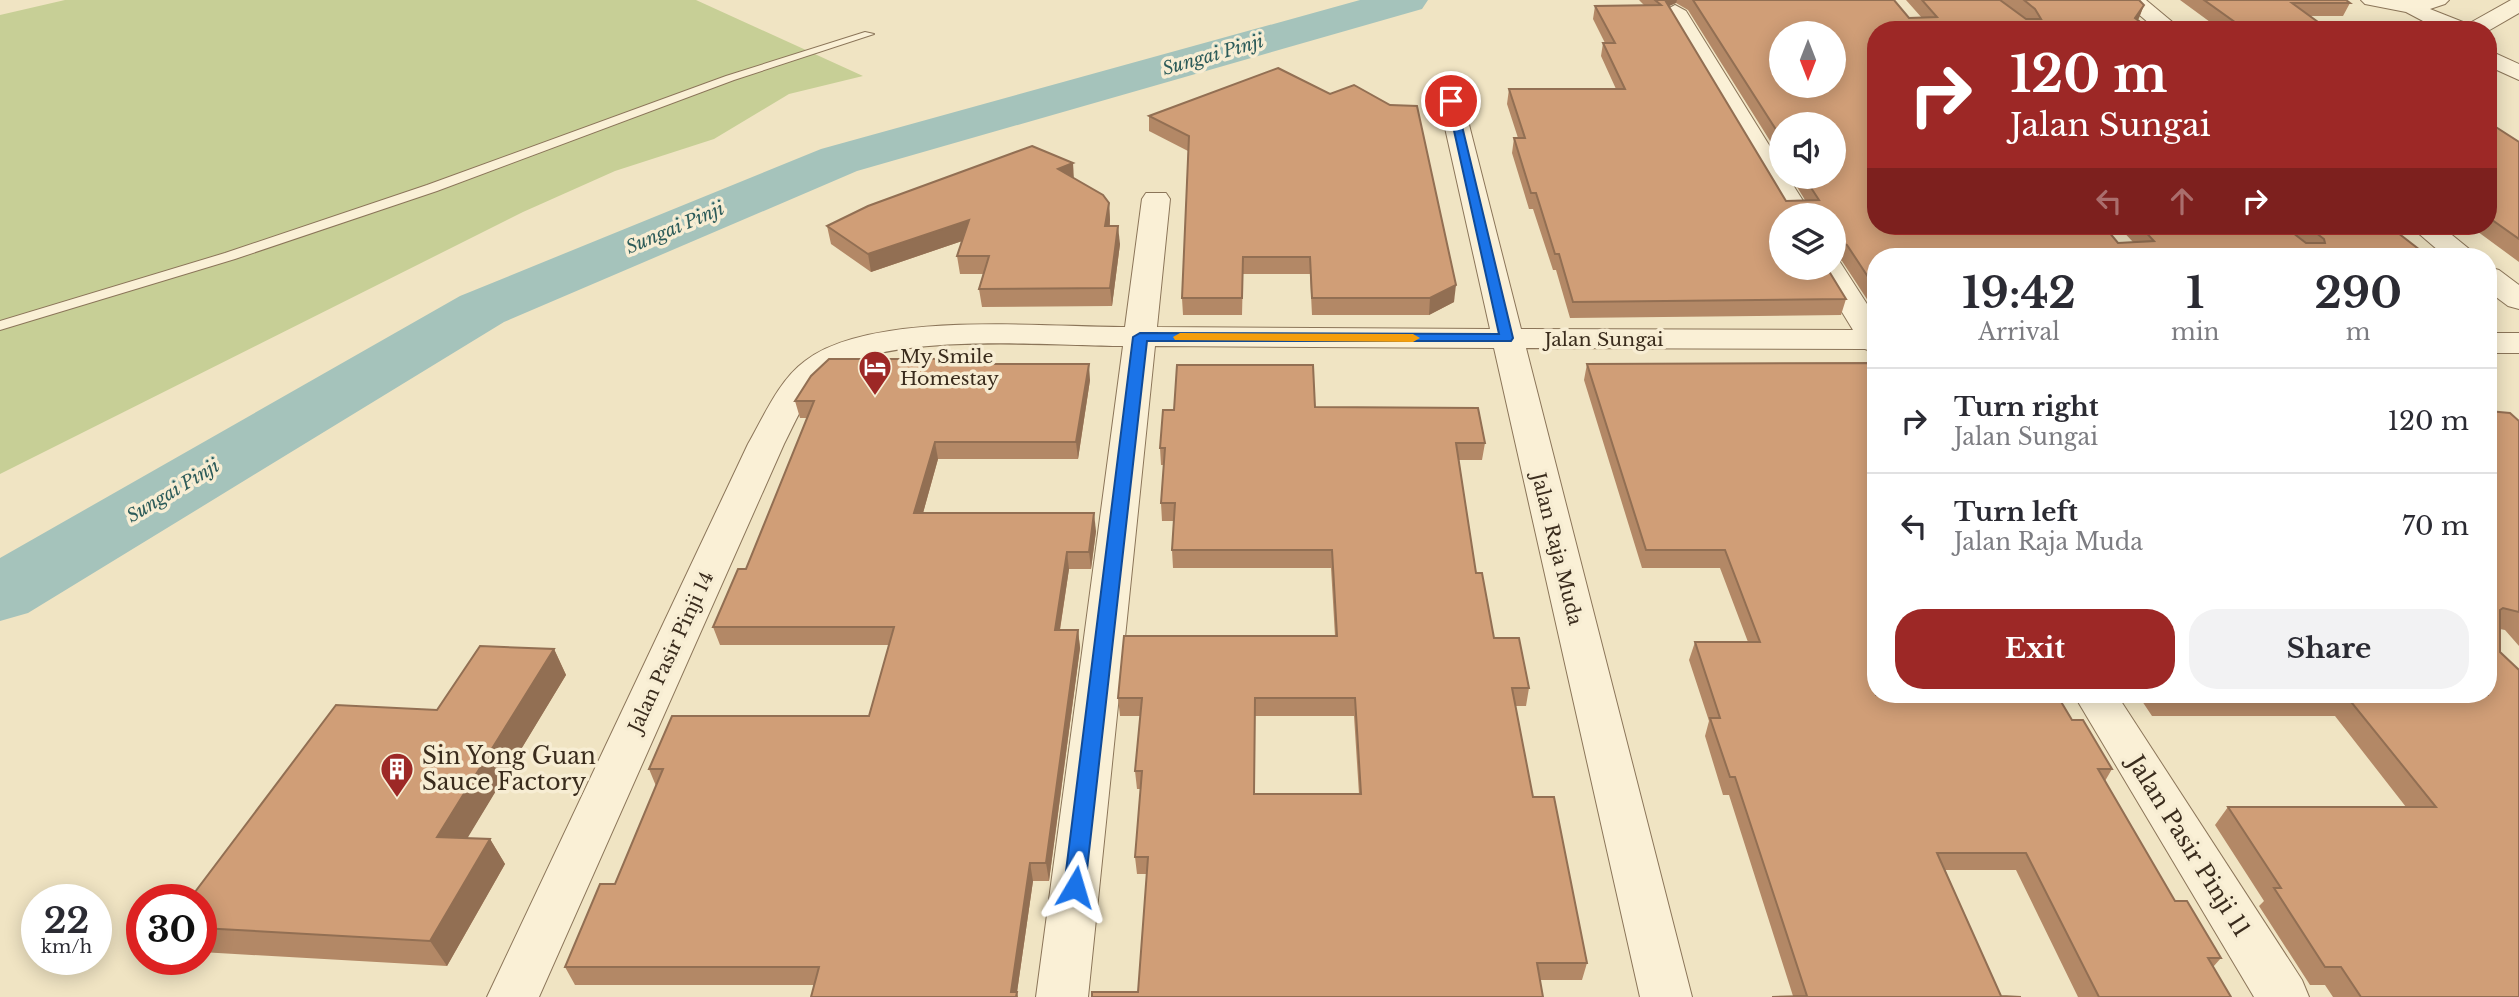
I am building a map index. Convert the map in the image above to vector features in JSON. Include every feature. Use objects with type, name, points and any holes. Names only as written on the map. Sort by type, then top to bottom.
[{"type":"street","points":[[2133,0],[2160,21]]},
{"type":"street","points":[[2372,0],[2412,7],[2436,21]]},
{"type":"street","points":[[2412,7],[2438,0]]},
{"type":"street","points":[[2491,21],[2514,9]]},
{"type":"street","points":[[1675,11],[1791,203]]},
{"type":"street","points":[[2497,62],[2519,73]]},
{"type":"street","name":"Jalan Raja Muda","points":[[1451,101],[1666,997]]},
{"type":"street","points":[[1062,997],[1156,199]]},
{"type":"street","points":[[2436,235],[2452,248]]},
{"type":"street","points":[[1837,280],[1867,328]]},
{"type":"street","points":[[2497,283],[2519,300]]},
{"type":"street","name":"Jalan Sungai","points":[[870,343],[950,336],[1867,341]]},
{"type":"street","name":"Jalan Pasir Pinji 14","points":[[513,997],[766,444],[803,382],[846,351],[870,343]]},
{"type":"street","points":[[2497,343],[2519,343]]},
{"type":"street","name":"Jalan Pasir Pinji 11","points":[[2100,703],[2283,997]]},
{"type":"lane","points":[[0,326],[230,256],[432,188],[730,78],[869,34]]},
{"type":"green space","points":[[65,0],[696,0],[863,76],[789,94],[714,139],[615,171],[523,212],[0,474],[0,15]]},
{"type":"building","points":[[1655,0],[1665,0],[1769,173],[1769,189],[1779,189],[1786,201],[1819,200],[1812,189],[1846,189],[1846,112],[1769,112],[1769,119],[1693,0],[1894,0],[1909,18],[1937,17],[1922,0],[2000,0],[2026,19],[2041,19],[2035,9],[2024,0],[2139,0],[2144,5],[2135,18],[2139,21],[1867,21],[1867,235],[2111,235],[2118,243],[2154,241],[2148,235],[2296,235],[2306,243],[2325,243],[2319,235],[2401,235],[2417,248],[1867,248],[1867,275],[1846,245],[1846,203],[1769,203],[1769,280],[1834,280],[1846,299],[1573,302],[1559,254],[1555,254],[1536,193],[1531,193],[1514,138],[1525,138],[1509,89],[1625,89],[1603,43],[1615,43],[1595,6],[1661,5]]},
{"type":"building","points":[[2204,0],[2346,0],[2350,3],[2292,3],[2317,21],[2233,21]]},
{"type":"building","points":[[1278,68],[1330,94],[1354,85],[1390,105],[1417,106],[1456,285],[1430,298],[1312,298],[1310,257],[1243,257],[1242,298],[1182,298],[1189,136],[1149,116]]},
{"type":"building","points":[[2497,128],[2519,142],[2519,239],[2497,223]]},
{"type":"building","points":[[1032,146],[1073,163],[1058,169],[1103,195],[1109,203],[1105,226],[1118,226],[1110,288],[979,289],[989,256],[957,256],[969,220],[868,254],[827,226],[868,206]]},
{"type":"building","points":[[829,359],[949,359],[948,364],[1089,364],[1076,442],[935,442],[914,513],[1094,513],[1089,552],[1067,552],[1055,630],[1078,630],[1046,863],[1030,863],[1011,992],[1017,992],[1016,997],[811,997],[819,967],[565,967],[600,884],[615,884],[663,769],[649,769],[672,716],[869,716],[894,627],[713,627],[738,569],[746,569],[814,401],[795,401],[811,376]]},
{"type":"building","points":[[1867,363],[1867,703],[2062,703],[2072,720],[2083,720],[2112,769],[2098,769],[2175,901],[2187,901],[2221,958],[2208,958],[2231,997],[2099,997],[2026,853],[1937,853],[2001,996],[2021,997],[1772,997],[1807,996],[1735,777],[1730,777],[1710,718],[1720,718],[1695,642],[1760,642],[1725,550],[1646,550],[1587,364]]},
{"type":"building","points":[[1177,365],[1313,365],[1315,407],[1478,408],[1485,443],[1456,443],[1476,573],[1482,573],[1494,638],[1519,638],[1529,688],[1512,688],[1533,797],[1554,797],[1587,963],[1537,963],[1543,997],[1092,997],[1092,992],[1138,992],[1148,857],[1135,857],[1142,771],[1135,771],[1142,698],[1118,698],[1124,636],[1337,636],[1332,550],[1172,550],[1175,503],[1161,503],[1165,448],[1160,448],[1163,410],[1174,410]],"holes":[[[1255,698],[1355,698],[1361,794],[1254,794]]]},
{"type":"building","points":[[2497,412],[2510,413],[2519,421],[2519,612],[2503,608],[2500,610],[2500,652],[2519,670],[2519,997],[2361,997],[2341,967],[2325,967],[2274,888],[2281,888],[2228,807],[2436,807],[2352,703],[2497,703]]},
{"type":"building","name":"Sin Yong Guan Sauce Factory","points":[[480,646],[554,649],[437,837],[490,839],[430,941],[217,929],[217,884],[201,884],[336,705],[437,710]]},
{"type":"waterway","name":"Sungai Pinji","points":[[0,593],[482,309],[839,160],[1407,0]]},
{"type":"slow traffic","points":[[1180,337],[1413,338]]},
{"type":"place","name":"My Smile Homestay","points":[[875,397]]},
{"type":"place","name":"Sin Yong Guan Sauce Factory","points":[[397,799]]},
{"type":"route","points":[[1075,887],[1140,337],[1506,338],[1451,101]]}]
